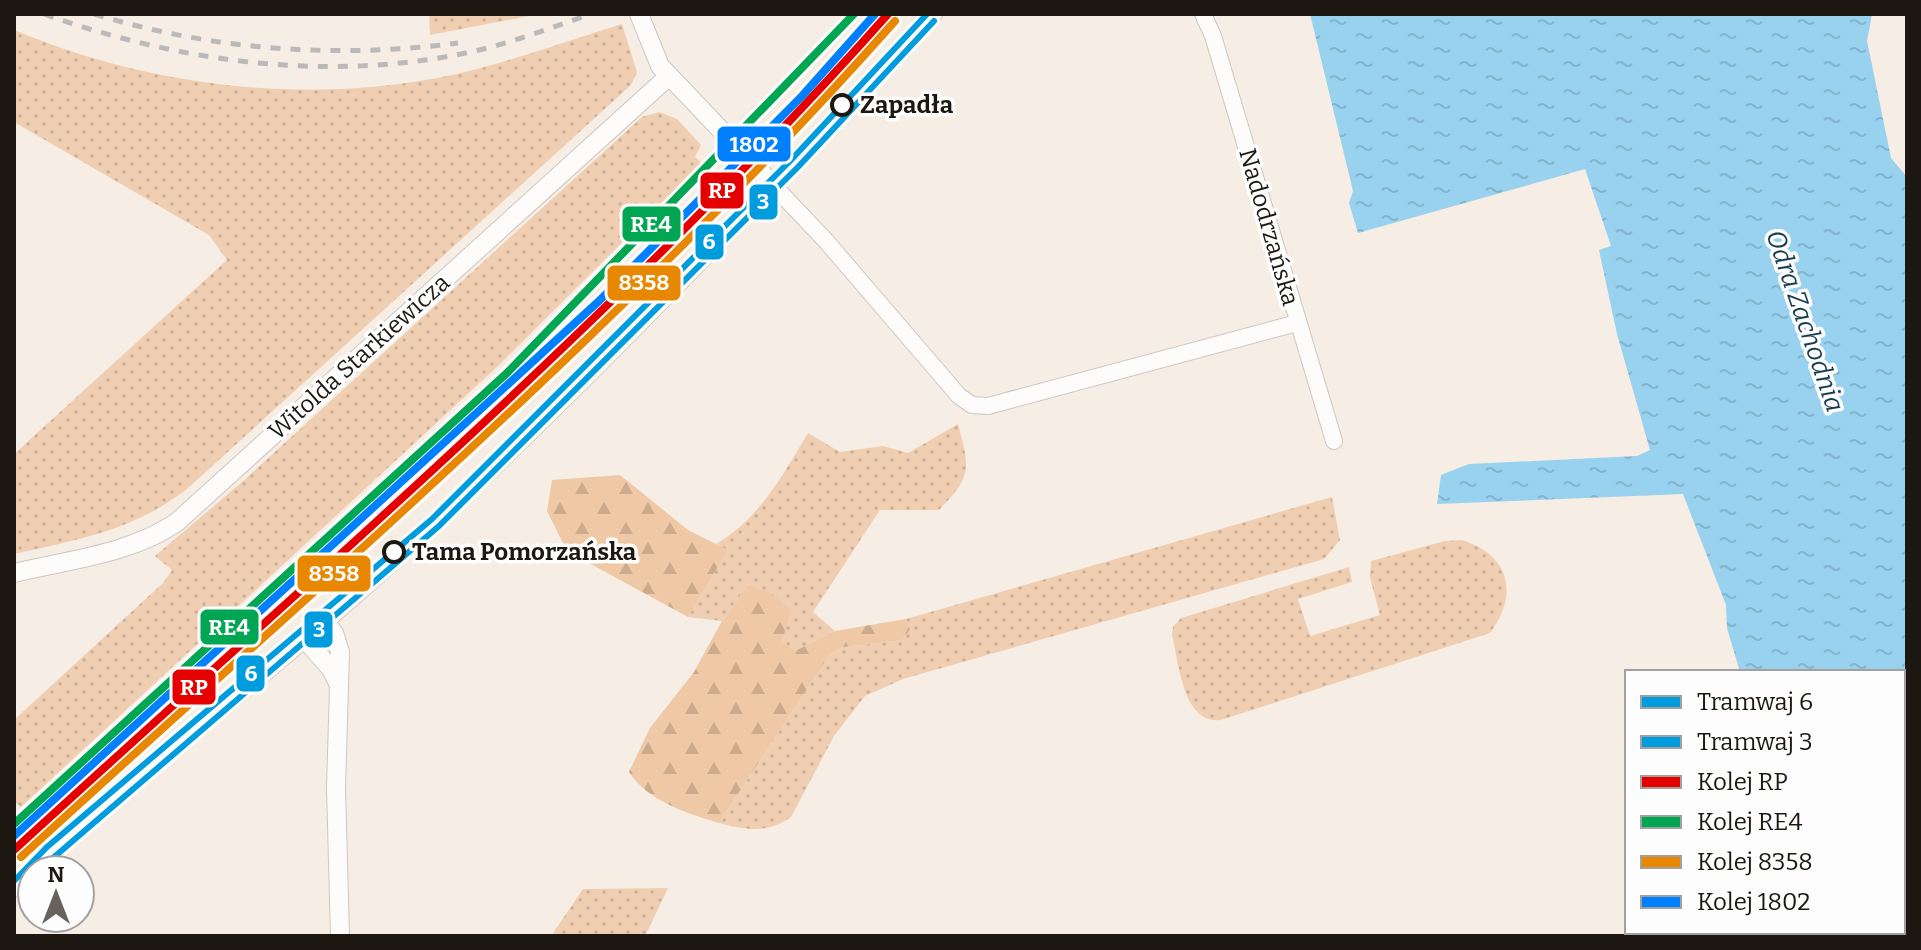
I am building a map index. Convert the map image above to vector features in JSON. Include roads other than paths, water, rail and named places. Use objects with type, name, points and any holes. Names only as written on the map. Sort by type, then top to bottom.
[{"type":"street","points":[[639,14],[651,49],[669,76],[826,241],[959,396],[972,405],[988,406],[1297,323]]},
{"type":"street","points":[[14,888],[58,844],[323,620],[475,484],[773,185],[933,14]]},
{"type":"street","name":"Nadodrzańska","points":[[1203,14],[1213,36],[1334,441]]},
{"type":"street","name":"Witolda Starkiewicza","points":[[14,573],[156,537],[177,522],[669,76]]},
{"type":"street","points":[[323,620],[340,646],[336,788],[340,936]]},
{"type":"street","points":[[303,637],[334,673],[339,685]]},
{"type":"water","name":"Odra Zachodnia","points":[[1310,14],[1872,14],[1867,41],[1891,158],[1907,177],[1907,936],[1639,936],[1905,934],[1905,670],[1739,670],[1727,628],[1726,605],[1683,494],[1437,504],[1441,475],[1469,464],[1637,456],[1650,450],[1617,334],[1599,250],[1611,246],[1585,169],[1358,233],[1349,203],[1353,191]]},
{"type":"railway","points":[[44,14],[96,31],[203,56],[312,66],[367,66],[421,61],[475,51],[591,14]]},
{"type":"railway","points":[[94,14],[183,36],[274,48],[366,50],[458,43]]},
{"type":"tram line","name":"6","points":[[14,881],[47,847],[432,519],[791,160],[927,14]]},
{"type":"tram line","name":"3","points":[[58,854],[439,526],[798,167],[934,21]]},
{"type":"rail line","name":"RE4","points":[[14,824],[507,373],[854,14]]},
{"type":"rail line","name":"1802","points":[[14,836],[599,301],[802,96],[875,14]]},
{"type":"rail line","name":"RP","points":[[14,850],[462,443],[572,339],[786,125],[888,14]]},
{"type":"rail line","name":"8358","points":[[24,854],[358,552],[579,346],[688,240],[895,21]]},
{"type":"place","name":"Zapadła","points":[[842,105]]},
{"type":"place","name":"Tama Pomorzańska","points":[[394,552]]}]
